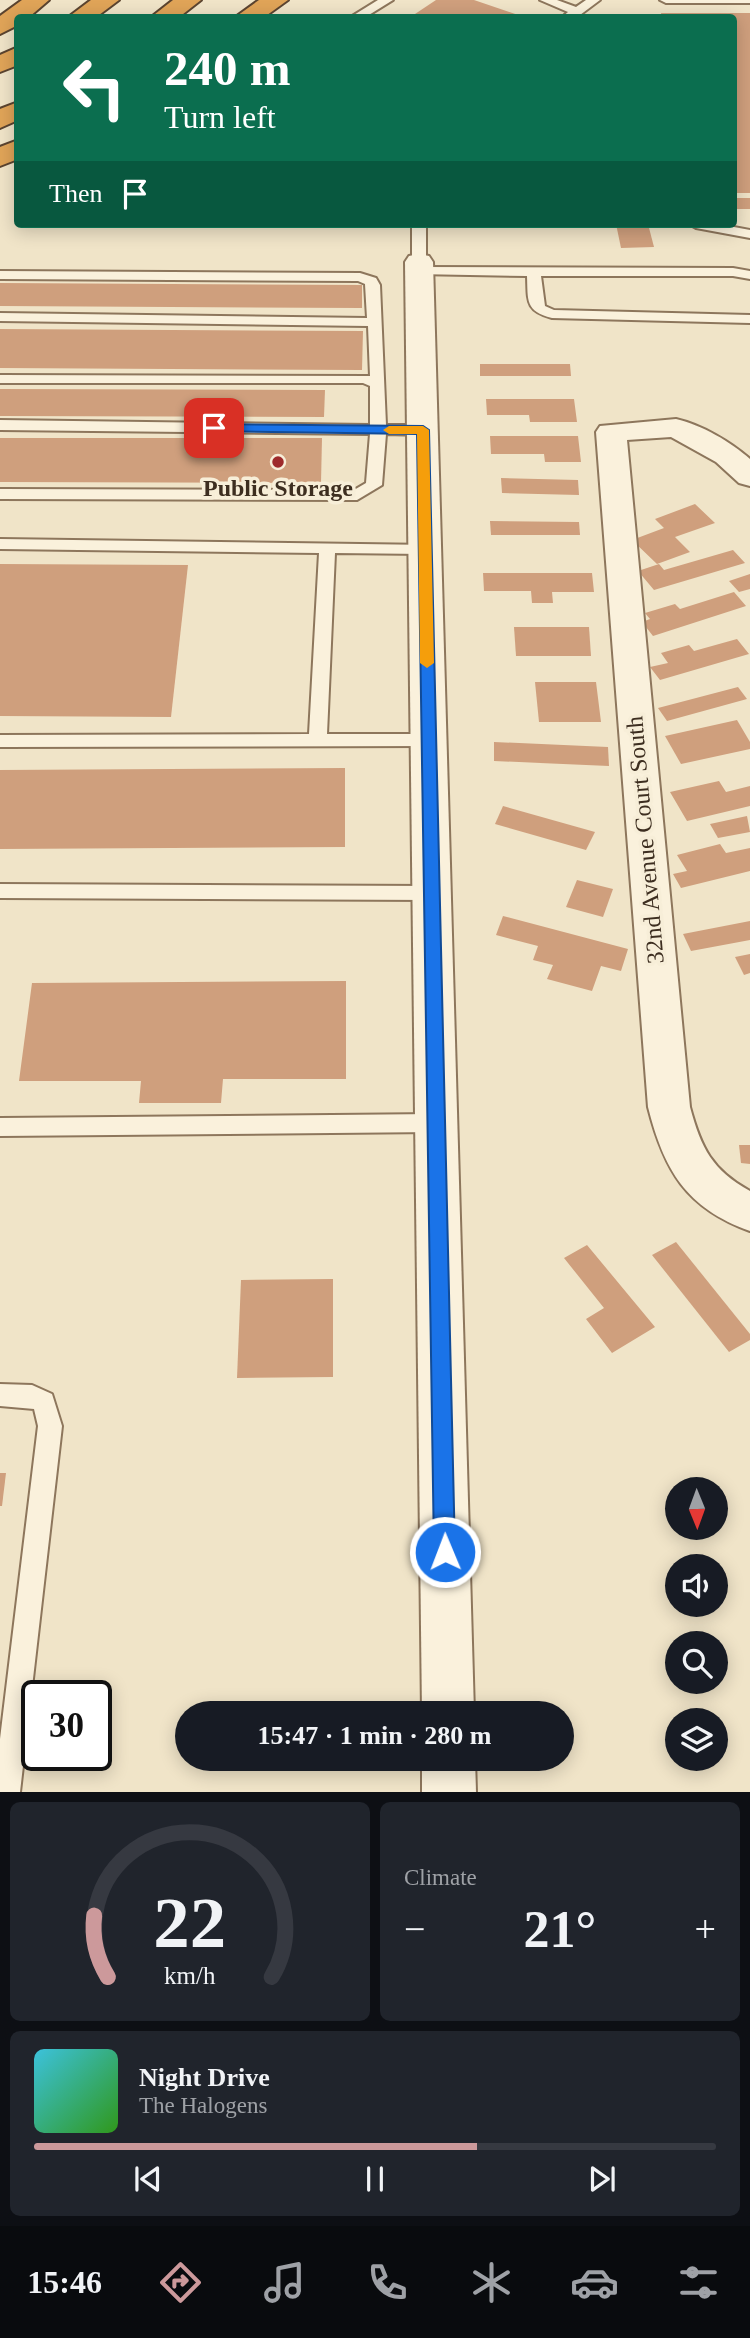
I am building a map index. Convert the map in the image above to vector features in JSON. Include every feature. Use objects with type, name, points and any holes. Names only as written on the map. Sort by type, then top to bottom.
[{"type":"highway","points":[[18,14],[37,0]]},
{"type":"highway","points":[[24,14],[47,0]]},
{"type":"highway","points":[[84,14],[107,0]]},
{"type":"highway","points":[[167,14],[188,0]]},
{"type":"highway","points":[[252,14],[276,0]]},
{"type":"highway","points":[[0,28],[14,17]]},
{"type":"street","points":[[419,252],[448,1701]]},
{"type":"street","name":"32nd Avenue Court South","points":[[750,476],[727,455],[676,428],[611,432],[669,1107],[682,1152],[693,1172],[718,1195],[750,1212]]},
{"type":"street","points":[[449,1771],[449,1792]]},
{"type":"lane","points":[[362,14],[387,0]]},
{"type":"lane","points":[[546,0],[572,14],[594,0]]},
{"type":"lane","points":[[666,0],[750,0]]},
{"type":"lane","points":[[718,228],[750,234]]},
{"type":"lane","points":[[419,252],[534,271],[733,272],[750,275]]},
{"type":"lane","points":[[534,271],[539,309],[552,314],[750,319]]},
{"type":"lane","points":[[0,275],[359,277],[371,281],[378,430],[374,485],[357,495],[0,494]]},
{"type":"lane","points":[[0,317],[374,322]]},
{"type":"lane","points":[[0,379],[364,379],[376,383]]},
{"type":"lane","points":[[0,425],[423,430]]},
{"type":"lane","points":[[0,544],[425,549]]},
{"type":"lane","points":[[318,740],[327,548]]},
{"type":"lane","points":[[0,741],[429,740]]},
{"type":"lane","points":[[0,891],[432,893]]},
{"type":"lane","points":[[0,1127],[436,1123]]},
{"type":"lane","points":[[0,1395],[32,1396],[44,1402],[50,1426],[7,1792]]},
{"type":"building","points":[[436,0],[474,0],[515,14],[415,14]]},
{"type":"building","points":[[750,13],[750,193],[737,193],[737,14],[661,14]]},
{"type":"building","points":[[737,198],[750,198],[750,209],[737,209]]},
{"type":"building","points":[[617,228],[649,228],[654,247],[621,248]]},
{"type":"building","points":[[0,283],[362,285],[362,308],[0,306]]},
{"type":"building","points":[[0,329],[363,331],[362,370],[0,368]]},
{"type":"building","points":[[480,364],[570,364],[571,376],[480,376]]},
{"type":"building","points":[[0,389],[325,390],[324,417],[0,416]]},
{"type":"building","points":[[486,399],[574,399],[577,422],[530,422],[529,415],[487,415]]},
{"type":"building","points":[[490,436],[578,436],[581,462],[545,462],[544,454],[491,454]]},
{"type":"building","points":[[0,438],[322,438],[321,483],[0,482]]},
{"type":"building","points":[[501,478],[578,480],[579,495],[502,493]]},
{"type":"building","points":[[695,504],[715,523],[675,537],[690,552],[657,564],[632,540],[664,528],[655,519]]},
{"type":"building","points":[[490,521],[579,522],[580,535],[491,535]]},
{"type":"building","points":[[733,550],[745,563],[654,590],[638,571],[659,564],[664,570]]},
{"type":"building","points":[[0,564],[188,565],[171,717],[0,716]]},
{"type":"building","points":[[483,573],[592,573],[594,592],[552,592],[553,603],[532,603],[531,591],[484,591]]},
{"type":"building","points":[[750,574],[750,589],[739,592],[729,581]]},
{"type":"building","points":[[734,592],[746,606],[653,636],[642,622],[650,619],[645,613],[675,604],[680,609]]},
{"type":"building","points":[[514,627],[589,627],[591,656],[516,656]]},
{"type":"building","points":[[737,639],[749,654],[660,680],[650,667],[668,663],[661,653],[689,645],[694,651]]},
{"type":"building","points":[[535,682],[596,682],[601,722],[539,722]]},
{"type":"building","points":[[738,687],[747,699],[667,721],[658,708]]},
{"type":"building","points":[[737,720],[750,742],[750,749],[681,764],[665,736]]},
{"type":"building","points":[[494,742],[608,747],[609,766],[494,761]]},
{"type":"building","points":[[345,768],[345,847],[0,849],[0,770]]},
{"type":"building","points":[[719,781],[726,792],[750,786],[750,806],[687,821],[670,792]]},
{"type":"building","points":[[503,806],[595,832],[586,850],[495,824]]},
{"type":"building","points":[[747,816],[750,832],[718,838],[710,824]]},
{"type":"building","points":[[720,844],[726,853],[750,848],[750,871],[681,888],[673,874],[687,871],[677,855]]},
{"type":"building","points":[[577,880],[613,889],[603,917],[566,907]]},
{"type":"building","points":[[503,916],[628,949],[621,971],[601,966],[592,991],[547,979],[553,965],[533,960],[538,946],[496,935]]},
{"type":"building","points":[[750,921],[750,940],[691,951],[683,934]]},
{"type":"building","points":[[750,954],[750,973],[744,975],[735,957]]},
{"type":"building","points":[[346,981],[346,1079],[223,1079],[221,1103],[139,1103],[141,1081],[19,1081],[32,983]]},
{"type":"building","points":[[739,1145],[750,1145],[750,1164],[741,1163]]},
{"type":"building","points":[[676,1242],[750,1334],[750,1340],[729,1352],[652,1255]]},
{"type":"building","points":[[587,1245],[655,1327],[612,1353],[586,1319],[604,1308],[564,1258]]},
{"type":"building","points":[[333,1279],[333,1377],[237,1378],[241,1280]]},
{"type":"building","points":[[0,1473],[6,1473],[2,1506],[0,1506]]},
{"type":"slow traffic","points":[[389,430],[423,430],[427,663]]},
{"type":"place","name":"Public Storage","points":[[278,462]]},
{"type":"route","points":[[214,428],[423,430],[445,1552]]}]
